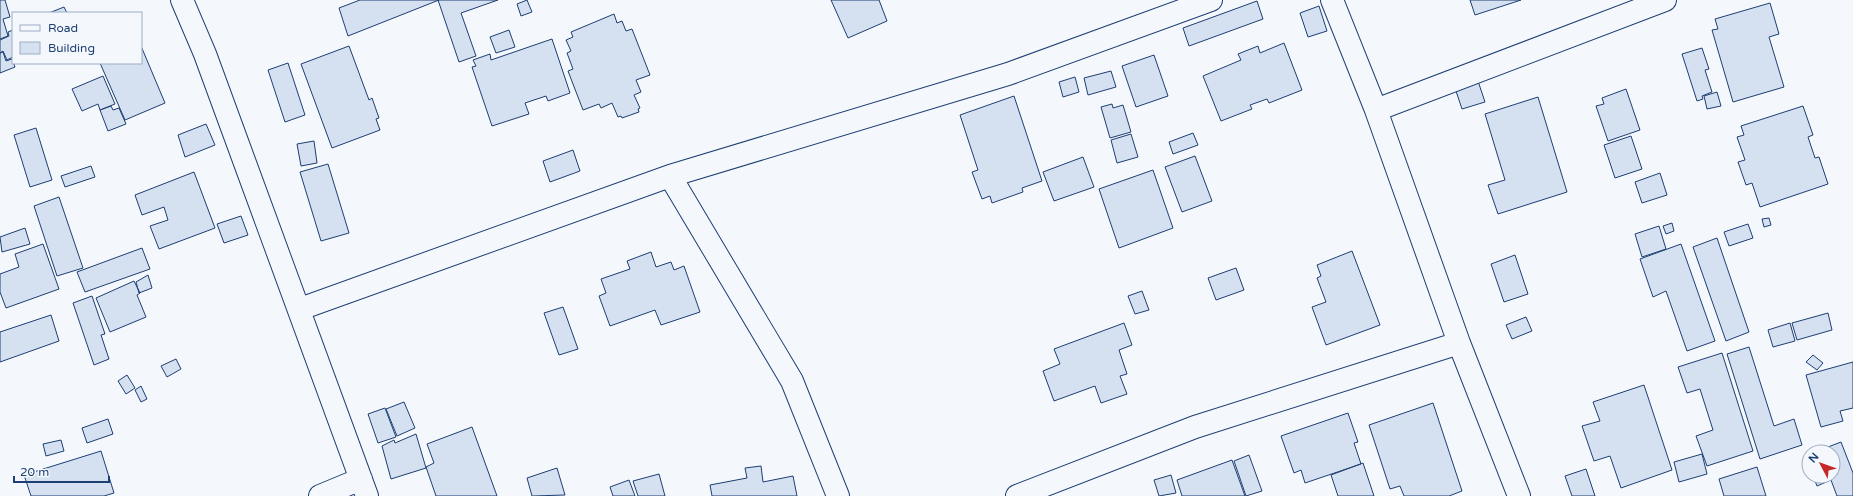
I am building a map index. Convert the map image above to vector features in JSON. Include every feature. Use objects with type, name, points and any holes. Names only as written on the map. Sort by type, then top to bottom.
[{"type":"street","points":[[182,0],[205,54],[300,309],[364,488],[320,496]]},
{"type":"street","points":[[300,309],[670,176],[1008,74],[1211,0]]},
{"type":"street","points":[[1332,0],[1376,110],[1458,342],[1519,496]]},
{"type":"street","points":[[1376,110],[1665,0]]},
{"type":"street","points":[[670,176],[792,381],[838,496]]},
{"type":"street","points":[[1017,496],[1195,427],[1458,342]]},
{"type":"building","points":[[0,0],[5,0],[10,17],[3,19],[8,36],[0,39]]},
{"type":"building","points":[[360,0],[439,0],[348,36],[339,8]]},
{"type":"building","points":[[438,0],[498,0],[461,13],[476,56],[459,62]]},
{"type":"building","points":[[527,0],[532,12],[521,16],[517,4]]},
{"type":"building","points":[[831,0],[879,0],[887,21],[848,38]]},
{"type":"building","points":[[1470,0],[1521,0],[1475,15]]},
{"type":"building","points":[[1257,1],[1263,19],[1189,46],[1183,28]]},
{"type":"building","points":[[1770,3],[1779,34],[1769,37],[1784,87],[1733,102],[1712,30],[1718,29],[1715,19]]},
{"type":"building","points":[[1319,6],[1327,31],[1308,37],[1300,13]]},
{"type":"building","points":[[64,7],[66,12],[52,12]]},
{"type":"building","points":[[614,14],[617,23],[622,21],[626,31],[632,29],[650,75],[636,80],[641,92],[634,95],[640,108],[638,109],[639,112],[622,118],[621,116],[618,117],[612,103],[601,108],[599,104],[583,110],[568,71],[573,69],[567,53],[571,51],[566,40],[573,37],[571,32]]},
{"type":"building","points":[[12,30],[12,58],[7,60],[3,51],[0,53],[0,40],[9,36],[8,32]]},
{"type":"building","points":[[509,30],[515,47],[496,53],[490,37]]},
{"type":"building","points":[[552,39],[570,93],[548,101],[546,96],[525,103],[529,114],[492,126],[472,67],[476,66],[473,60],[490,54],[491,60]]},
{"type":"building","points":[[1284,43],[1302,90],[1269,103],[1267,99],[1250,105],[1252,109],[1221,121],[1203,76],[1241,60],[1238,54],[1258,46],[1260,53]]},
{"type":"building","points":[[349,46],[369,100],[372,98],[379,118],[376,119],[380,130],[332,148],[301,64]]},
{"type":"building","points":[[142,48],[165,103],[125,120],[100,64],[142,64]]},
{"type":"building","points":[[1702,48],[1709,69],[1705,70],[1712,92],[1702,96],[1703,99],[1697,101],[1682,54]]},
{"type":"building","points":[[3,52],[6,61],[12,59],[12,64],[14,64],[15,67],[0,73],[0,53]]},
{"type":"building","points":[[1154,55],[1168,96],[1136,107],[1122,66]]},
{"type":"building","points":[[288,63],[305,115],[285,122],[268,70]]},
{"type":"building","points":[[1111,71],[1116,87],[1088,95],[1084,78]]},
{"type":"building","points":[[103,76],[115,104],[100,110],[98,104],[82,111],[72,89]]},
{"type":"building","points":[[1075,77],[1079,92],[1063,97],[1059,82]]},
{"type":"building","points":[[1478,81],[1485,102],[1462,109],[1455,88]]},
{"type":"building","points":[[1626,89],[1640,130],[1608,141],[1596,106],[1604,104],[1602,98]]},
{"type":"building","points":[[1717,92],[1721,106],[1707,109],[1704,96]]},
{"type":"building","points":[[1014,96],[1042,181],[1022,188],[1023,192],[992,203],[990,196],[982,199],[972,172],[978,170],[960,115]]},
{"type":"building","points":[[1538,97],[1567,192],[1498,214],[1488,185],[1505,180],[1485,114]]},
{"type":"building","points":[[1112,104],[1113,108],[1123,105],[1131,132],[1110,138],[1101,107]]},
{"type":"building","points":[[111,106],[113,110],[119,108],[126,124],[108,131],[100,110]]},
{"type":"building","points":[[1803,106],[1813,135],[1808,137],[1815,158],[1819,157],[1828,184],[1760,207],[1752,183],[1746,185],[1738,162],[1745,160],[1737,137],[1744,135],[1741,126]]},
{"type":"building","points":[[206,124],[215,145],[185,157],[178,135]]},
{"type":"building","points":[[36,128],[52,180],[30,187],[14,135]]},
{"type":"building","points":[[1193,133],[1198,145],[1173,154],[1169,142]]},
{"type":"building","points":[[1131,134],[1138,157],[1117,163],[1111,140]]},
{"type":"building","points":[[1631,136],[1642,169],[1615,178],[1604,145]]},
{"type":"building","points":[[314,141],[317,163],[301,166],[297,144]]},
{"type":"building","points":[[573,150],[580,171],[550,182],[543,161]]},
{"type":"building","points":[[1195,156],[1212,201],[1182,212],[1165,167]]},
{"type":"building","points":[[1083,157],[1094,187],[1054,201],[1043,172]]},
{"type":"building","points":[[328,164],[349,233],[321,241],[300,172]]},
{"type":"building","points":[[91,166],[95,177],[65,187],[61,176]]},
{"type":"building","points":[[1153,170],[1173,228],[1119,248],[1099,189]]},
{"type":"building","points":[[194,172],[215,228],[159,249],[150,226],[168,220],[164,207],[142,215],[135,195]]},
{"type":"building","points":[[1660,173],[1667,195],[1642,203],[1635,182]]},
{"type":"building","points":[[59,197],[83,268],[57,276],[34,206]]},
{"type":"building","points":[[241,216],[248,235],[224,243],[217,224]]},
{"type":"building","points":[[1769,218],[1771,225],[1764,227],[1762,219]]},
{"type":"building","points":[[1672,223],[1674,231],[1666,234],[1663,226]]},
{"type":"building","points":[[1748,224],[1753,238],[1729,246],[1724,232]]},
{"type":"building","points":[[1659,226],[1666,249],[1642,257],[1635,234]]},
{"type":"building","points":[[25,228],[30,244],[2,252],[0,237]]},
{"type":"building","points":[[1717,238],[1749,332],[1726,341],[1693,247]]},
{"type":"building","points":[[43,244],[59,289],[6,308],[0,292],[0,274],[19,267],[15,254]]},
{"type":"building","points":[[1681,244],[1715,341],[1687,351],[1666,291],[1653,297],[1640,259]]},
{"type":"building","points":[[142,248],[150,269],[85,292],[77,272]]},
{"type":"building","points":[[1352,251],[1380,325],[1326,345],[1312,307],[1326,302],[1317,278],[1321,276],[1317,265]]},
{"type":"building","points":[[651,252],[656,267],[671,262],[674,270],[684,266],[700,312],[661,325],[655,310],[610,326],[599,296],[606,293],[601,279],[630,269],[627,261]]},
{"type":"building","points":[[1515,255],[1528,294],[1504,302],[1491,264]]},
{"type":"building","points":[[1236,268],[1244,290],[1216,300],[1208,278]]},
{"type":"building","points":[[148,275],[152,288],[139,293],[136,282]]},
{"type":"building","points":[[134,281],[140,293],[137,295],[146,317],[110,332],[96,298]]},
{"type":"building","points":[[1142,291],[1149,310],[1135,314],[1128,296]]},
{"type":"building","points":[[92,296],[105,334],[101,335],[109,359],[94,365],[73,303]]},
{"type":"building","points":[[563,307],[578,349],[559,355],[544,313]]},
{"type":"building","points":[[1828,313],[1832,330],[1797,340],[1792,323]]},
{"type":"building","points":[[51,315],[59,341],[0,362],[0,332]]},
{"type":"building","points":[[1526,317],[1532,331],[1512,339],[1506,325]]},
{"type":"building","points":[[1124,323],[1132,345],[1119,350],[1127,374],[1120,376],[1127,394],[1101,403],[1095,386],[1054,401],[1043,371],[1060,364],[1054,349]]},
{"type":"building","points":[[1790,323],[1795,341],[1773,347],[1768,330]]},
{"type":"building","points":[[1749,347],[1774,426],[1794,419],[1801,445],[1760,459],[1727,354]]},
{"type":"building","points":[[1722,353],[1753,451],[1707,466],[1696,436],[1713,430],[1700,389],[1687,393],[1678,367]]},
{"type":"building","points":[[1813,355],[1823,363],[1817,370],[1806,362]]},
{"type":"building","points":[[176,359],[181,369],[167,377],[161,366]]},
{"type":"building","points":[[1853,362],[1853,408],[1840,411],[1843,421],[1821,427],[1806,375]]},
{"type":"building","points":[[127,375],[135,388],[126,394],[118,381]]},
{"type":"building","points":[[1644,385],[1672,470],[1621,488],[1610,456],[1594,461],[1582,426],[1600,421],[1593,402]]},
{"type":"building","points":[[141,386],[147,399],[141,402],[135,390]]},
{"type":"building","points":[[404,402],[415,428],[397,436],[386,409]]},
{"type":"building","points":[[1433,403],[1462,491],[1449,496],[1404,496],[1400,486],[1390,489],[1369,425]]},
{"type":"building","points":[[385,408],[396,437],[378,443],[368,414]]},
{"type":"building","points":[[1348,413],[1358,442],[1354,443],[1361,464],[1305,483],[1301,470],[1294,473],[1281,436]]},
{"type":"building","points":[[108,419],[113,434],[87,443],[82,428]]},
{"type":"building","points":[[472,427],[497,496],[436,496],[426,467],[434,463],[427,444]]},
{"type":"building","points":[[416,434],[426,468],[391,479],[382,446],[394,440],[395,443]]},
{"type":"building","points":[[61,440],[64,451],[46,456],[43,444]]},
{"type":"building","points":[[1841,442],[1853,473],[1853,496],[1837,496],[1832,484],[1841,484],[1841,444],[1836,444]]},
{"type":"building","points":[[101,451],[114,493],[104,496],[31,496],[24,475]]},
{"type":"building","points":[[1702,454],[1707,474],[1679,482],[1674,462]]},
{"type":"building","points":[[1249,455],[1262,491],[1246,496],[1234,461]]},
{"type":"building","points":[[1232,460],[1245,496],[1182,496],[1177,480]]},
{"type":"building","points":[[1363,463],[1374,496],[1338,496],[1331,475]]},
{"type":"building","points":[[761,466],[763,482],[793,476],[797,496],[712,496],[710,485],[747,478],[745,468]]},
{"type":"building","points":[[1757,467],[1766,496],[1724,496],[1719,479]]},
{"type":"building","points":[[557,468],[565,495],[532,496],[527,478]]},
{"type":"building","points":[[1586,469],[1595,496],[1572,496],[1565,476]]},
{"type":"building","points":[[659,474],[665,496],[638,496],[633,481]]},
{"type":"building","points":[[1171,475],[1176,493],[1159,496],[1154,480]]},
{"type":"building","points":[[629,480],[635,496],[613,496],[610,487]]}]
